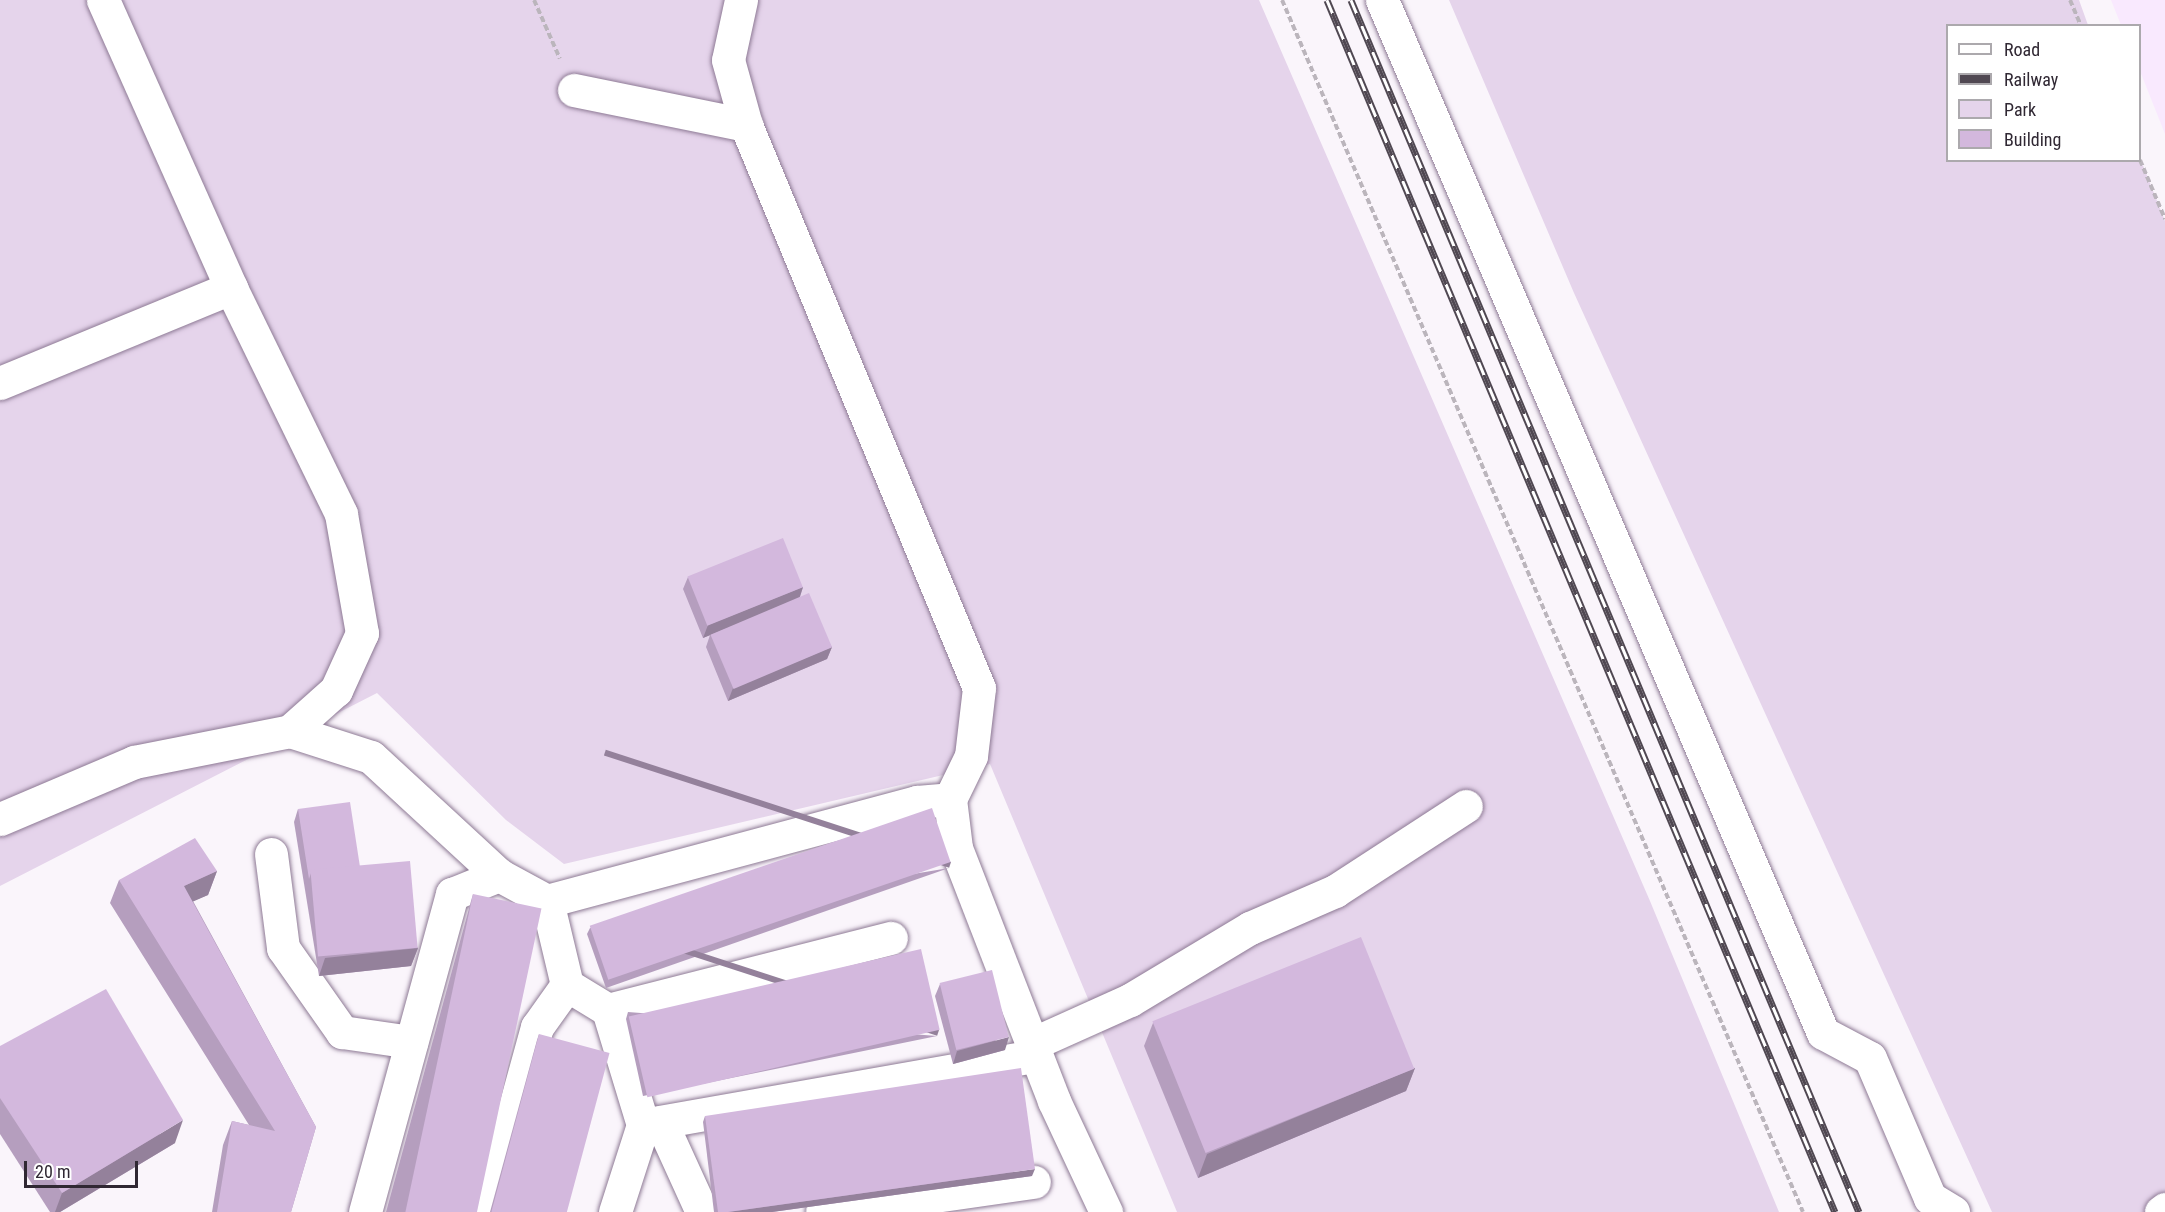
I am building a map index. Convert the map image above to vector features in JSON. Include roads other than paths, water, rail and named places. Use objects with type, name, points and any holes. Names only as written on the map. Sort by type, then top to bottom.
[{"type":"street","points":[[103,0],[231,288],[341,514],[362,633],[336,690],[290,731]]},
{"type":"street","points":[[741,0],[728,60],[746,126],[979,688],[971,756],[950,799],[956,848],[1034,1050],[1106,1212]]},
{"type":"street","points":[[1382,0],[1823,1033],[1870,1058],[1930,1198],[1953,1212]]},
{"type":"street","points":[[574,90],[746,126]]},
{"type":"street","points":[[0,383],[231,288]]},
{"type":"street","points":[[0,819],[134,762],[290,731],[371,757],[499,875],[547,901],[917,802],[950,799]]},
{"type":"street","points":[[652,1124],[1034,1050],[1130,1000],[1250,928],[1335,891],[1466,806]]},
{"type":"street","points":[[271,854],[283,948],[342,1032],[411,1042]]},
{"type":"street","points":[[364,1212],[452,894],[499,875]]},
{"type":"street","points":[[547,901],[567,985],[608,1010],[652,1124],[702,1212]]},
{"type":"street","points":[[608,1010],[891,938]]},
{"type":"street","points":[[486,1212],[537,1027],[567,985]]},
{"type":"street","points":[[615,1212],[652,1124]]},
{"type":"street","points":[[822,1212],[1034,1182]]},
{"type":"street","points":[[2161,1212],[2165,1209]]},
{"type":"railway","points":[[1327,0],[1835,1212]]},
{"type":"railway","points":[[1351,0],[1859,1212]]}]
